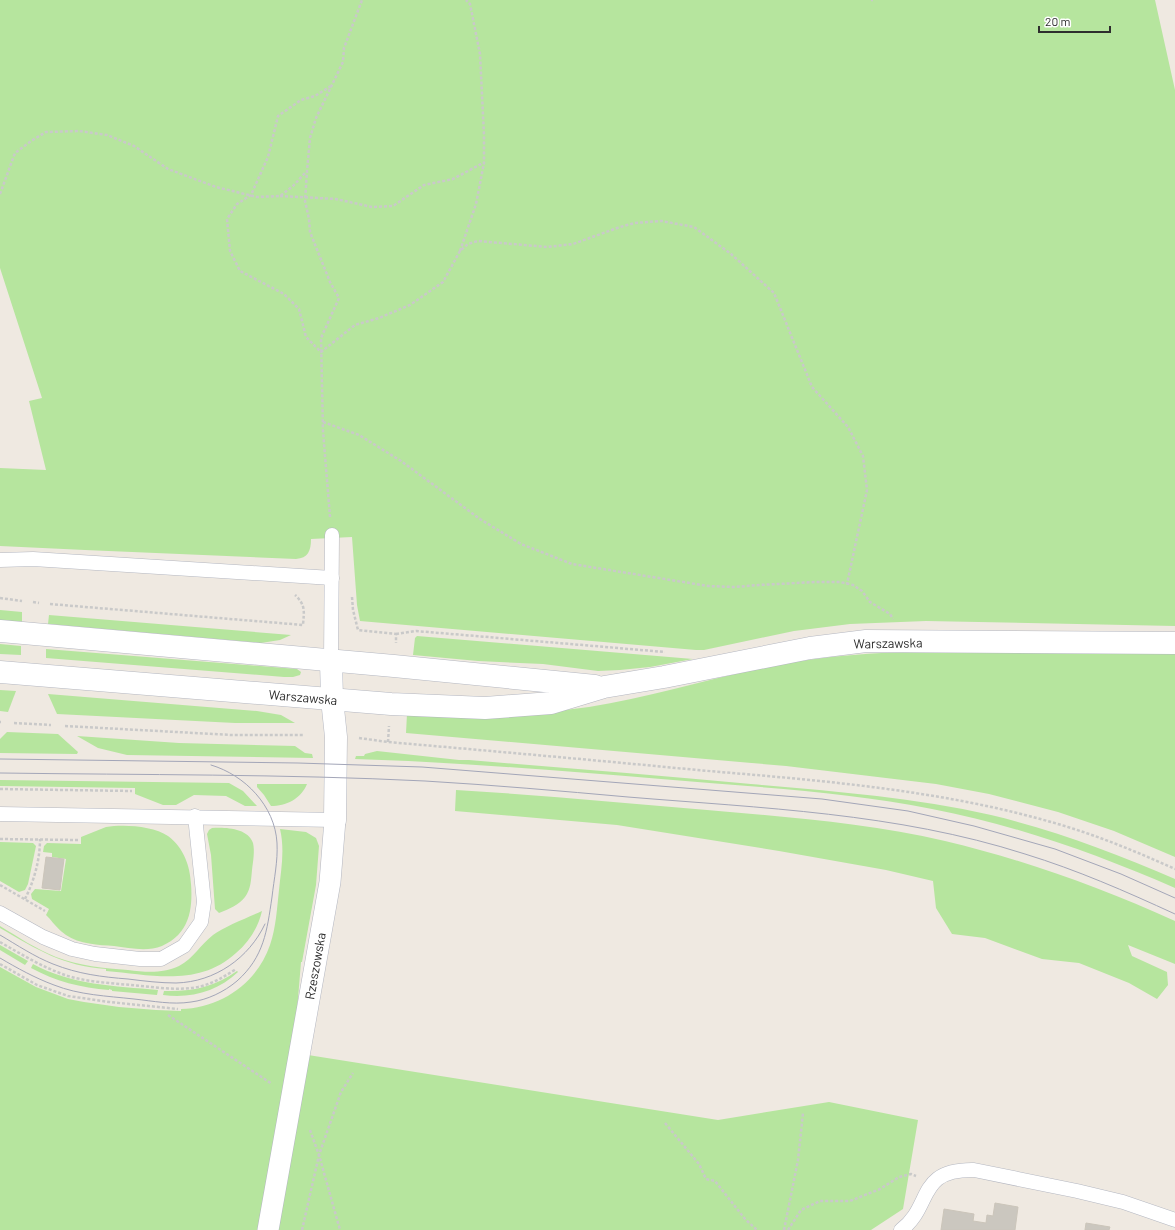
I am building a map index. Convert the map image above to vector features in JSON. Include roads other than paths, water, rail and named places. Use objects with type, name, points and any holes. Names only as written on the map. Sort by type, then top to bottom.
[{"type":"street","name":"Warszawska","points":[[0,631],[401,666],[604,687]]},
{"type":"street","name":"Warszawska","points":[[0,672],[419,706],[485,708],[551,703],[604,687],[664,677],[810,648],[866,641],[1175,643]]},
{"type":"street","name":"Rzeszowska","points":[[268,1230],[330,882],[335,820],[336,737],[332,699],[331,661]]},
{"type":"lane","points":[[331,661],[332,535]]},
{"type":"lane","points":[[0,560],[33,559],[332,578]]},
{"type":"lane","points":[[0,814],[195,816],[335,820]]},
{"type":"lane","points":[[0,913],[43,937],[72,949],[102,955],[140,959],[161,959],[184,946],[201,922],[204,902],[195,816]]},
{"type":"lane","points":[[901,1230],[915,1216],[930,1184],[950,1173],[962,1170],[974,1170],[1077,1191],[1123,1202],[1175,1220]]},
{"type":"tram line","points":[[0,759],[298,763],[422,767],[822,799],[908,811],[974,826],[1055,849],[1121,874],[1175,898]]},
{"type":"tram line","points":[[0,958],[33,976],[73,991],[93,995],[162,1002],[184,1003],[197,1001],[221,992],[237,981],[253,963],[263,943],[276,870],[277,843],[271,817],[256,794],[235,776],[211,765]]},
{"type":"tram line","points":[[0,773],[266,776],[425,781],[501,786],[828,814],[928,829],[977,840],[1025,854],[1101,881],[1175,914]]},
{"type":"tram line","points":[[0,935],[40,958],[72,970],[109,977],[176,983],[190,982],[204,978],[229,966],[250,947],[265,924]]}]
